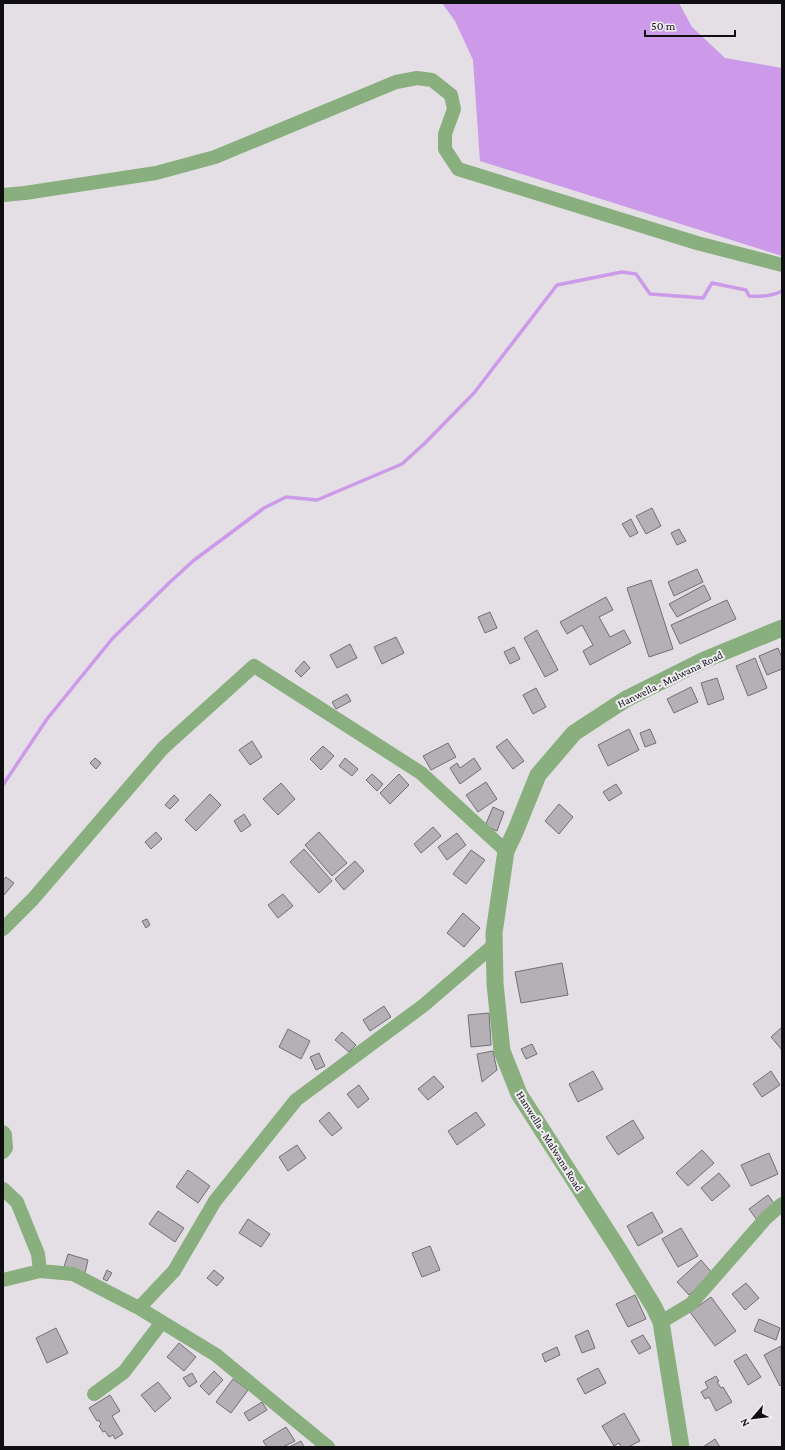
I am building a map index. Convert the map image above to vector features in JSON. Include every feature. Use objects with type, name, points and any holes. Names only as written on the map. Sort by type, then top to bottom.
[{"type":"street","points":[[3,194],[25,193],[156,173],[215,157],[396,82],[417,78],[432,80],[451,95],[454,109],[445,134],[445,149],[458,170],[697,244],[782,264]]},
{"type":"street","name":"Hanwella - Malwana Road","points":[[681,1447],[661,1322],[654,1307],[619,1250],[519,1094],[502,1051],[495,984],[494,933],[506,851],[538,775],[574,733],[626,699],[704,660],[782,628]]},
{"type":"street","points":[[3,929],[33,899],[163,748],[254,666],[420,774],[506,851]]},
{"type":"street","points":[[139,1308],[174,1271],[215,1202],[296,1100],[424,1005],[495,944]]},
{"type":"street","points":[[3,1132],[5,1135],[6,1148],[3,1152]]},
{"type":"street","points":[[3,1189],[17,1202],[38,1254],[40,1271]]},
{"type":"street","points":[[661,1322],[691,1304],[766,1218],[782,1204]]},
{"type":"street","points":[[3,1280],[40,1271],[73,1274],[139,1308],[216,1355],[328,1447]]},
{"type":"street","points":[[94,1394],[124,1372],[162,1322]]},
{"type":"shaded area","points":[[442,3],[679,3],[692,27],[725,58],[782,68],[782,256],[480,161],[473,60],[455,21]]},
{"type":"building","points":[[652,508],[661,526],[646,534],[636,516]]},
{"type":"building","points":[[631,519],[638,533],[630,537],[622,524]]},
{"type":"building","points":[[679,529],[686,541],[677,545],[671,533]]},
{"type":"building","points":[[697,569],[703,582],[674,596],[668,582]]},
{"type":"building","points":[[651,580],[673,649],[649,657],[627,588]]},
{"type":"building","points":[[704,585],[711,599],[677,617],[669,604]]},
{"type":"building","points":[[606,597],[613,610],[599,617],[610,637],[624,630],[631,643],[590,665],[583,651],[593,645],[582,625],[567,634],[560,622]]},
{"type":"building","points":[[727,600],[736,619],[680,644],[671,625]]},
{"type":"building","points":[[490,612],[497,628],[485,633],[478,617]]},
{"type":"building","points":[[537,630],[558,670],[545,677],[524,638]]},
{"type":"building","points":[[396,637],[404,653],[382,664],[374,647]]},
{"type":"building","points":[[350,644],[357,658],[337,668],[330,655]]},
{"type":"building","points":[[514,647],[520,659],[510,664],[504,652]]},
{"type":"building","points":[[778,648],[782,658],[782,669],[767,675],[759,656]]},
{"type":"building","points":[[755,658],[767,688],[748,696],[736,666]]},
{"type":"building","points":[[304,661],[310,668],[301,677],[295,671]]},
{"type":"building","points":[[717,678],[724,699],[708,705],[701,683]]},
{"type":"building","points":[[691,687],[698,702],[674,713],[667,699]]},
{"type":"building","points":[[536,688],[546,707],[533,714],[523,695]]},
{"type":"building","points":[[347,694],[351,701],[336,709],[332,702]]},
{"type":"building","points":[[629,729],[639,750],[608,766],[598,745]]},
{"type":"building","points":[[650,729],[656,743],[645,747],[640,733]]},
{"type":"building","points":[[507,739],[524,761],[513,769],[496,747]]},
{"type":"building","points":[[252,741],[262,757],[250,765],[239,750]]},
{"type":"building","points":[[448,743],[456,757],[431,770],[423,756]]},
{"type":"building","points":[[323,746],[334,756],[321,770],[310,759]]},
{"type":"building","points":[[95,758],[101,763],[96,769],[90,763]]},
{"type":"building","points":[[345,758],[358,769],[352,776],[339,766]]},
{"type":"building","points":[[474,758],[481,769],[460,784],[450,768],[457,763],[460,768]]},
{"type":"building","points":[[372,774],[383,784],[377,791],[366,780]]},
{"type":"building","points":[[399,774],[409,785],[390,804],[380,793]]},
{"type":"building","points":[[486,782],[497,799],[478,812],[466,795]]},
{"type":"building","points":[[281,783],[295,799],[278,815],[263,799]]},
{"type":"building","points":[[616,784],[622,793],[609,801],[603,792]]},
{"type":"building","points":[[210,794],[221,805],[196,831],[185,820]]},
{"type":"building","points":[[174,795],[179,800],[170,809],[165,805]]},
{"type":"building","points":[[559,804],[573,817],[559,834],[545,821]]},
{"type":"building","points":[[493,807],[504,812],[497,831],[485,826]]},
{"type":"building","points":[[244,814],[251,825],[241,832],[234,821]]},
{"type":"building","points":[[433,827],[441,836],[421,853],[414,844]]},
{"type":"building","points":[[156,832],[162,839],[151,849],[145,842]]},
{"type":"building","points":[[319,832],[347,863],[332,876],[305,845]]},
{"type":"building","points":[[457,833],[466,845],[447,860],[438,847]]},
{"type":"building","points":[[304,849],[332,881],[319,893],[290,862]]},
{"type":"building","points":[[471,850],[485,860],[466,884],[453,874]]},
{"type":"building","points":[[355,861],[364,871],[344,890],[335,879]]},
{"type":"building","points":[[6,877],[14,883],[4,895],[3,880]]},
{"type":"building","points":[[283,894],[293,906],[278,918],[268,905]]},
{"type":"building","points":[[463,913],[480,928],[464,947],[447,933]]},
{"type":"building","points":[[147,919],[150,925],[146,928],[142,921]]},
{"type":"building","points":[[562,963],[568,995],[521,1003],[515,972]]},
{"type":"building","points":[[384,1006],[391,1017],[370,1031],[363,1020]]},
{"type":"building","points":[[489,1013],[491,1045],[471,1047],[468,1015]]},
{"type":"building","points":[[782,1027],[782,1050],[771,1037]]},
{"type":"building","points":[[288,1029],[310,1041],[301,1059],[279,1047]]},
{"type":"building","points":[[342,1032],[356,1045],[349,1052],[335,1040]]},
{"type":"building","points":[[532,1044],[537,1054],[526,1059],[521,1049]]},
{"type":"building","points":[[493,1051],[497,1070],[482,1082],[477,1054]]},
{"type":"building","points":[[319,1053],[325,1066],[316,1070],[310,1057]]},
{"type":"building","points":[[593,1071],[603,1089],[578,1102],[569,1084]]},
{"type":"building","points":[[771,1071],[780,1085],[762,1097],[753,1084]]},
{"type":"building","points":[[434,1076],[444,1087],[428,1100],[418,1089]]},
{"type":"building","points":[[359,1085],[369,1099],[358,1108],[347,1094]]},
{"type":"building","points":[[329,1112],[342,1128],[332,1136],[319,1121]]},
{"type":"building","points":[[476,1112],[485,1125],[457,1145],[448,1131]]},
{"type":"building","points":[[633,1120],[644,1138],[618,1155],[606,1137]]},
{"type":"building","points":[[297,1145],[306,1158],[288,1171],[279,1157]]},
{"type":"building","points":[[702,1150],[714,1163],[688,1186],[676,1173]]},
{"type":"building","points":[[769,1153],[778,1174],[751,1186],[741,1165]]},
{"type":"building","points":[[188,1170],[210,1186],[198,1203],[176,1187]]},
{"type":"building","points":[[719,1173],[730,1186],[712,1201],[701,1188]]},
{"type":"building","points":[[768,1195],[776,1206],[757,1220],[749,1209]]},
{"type":"building","points":[[158,1211],[184,1228],[175,1242],[149,1224]]},
{"type":"building","points":[[652,1212],[663,1232],[638,1246],[627,1226]]},
{"type":"building","points":[[248,1219],[270,1234],[261,1247],[239,1233]]},
{"type":"building","points":[[681,1228],[698,1256],[678,1267],[662,1239]]},
{"type":"building","points":[[430,1246],[440,1270],[422,1277],[412,1253]]},
{"type":"building","points":[[68,1254],[88,1260],[85,1273],[64,1267]]},
{"type":"building","points":[[701,1260],[713,1274],[689,1295],[677,1282]]},
{"type":"building","points":[[107,1270],[112,1273],[107,1281],[103,1279]]},
{"type":"building","points":[[214,1270],[224,1278],[217,1286],[207,1278]]},
{"type":"building","points":[[746,1283],[759,1298],[745,1310],[732,1294]]},
{"type":"building","points":[[635,1295],[646,1319],[628,1327],[616,1304]]},
{"type":"building","points":[[711,1297],[736,1331],[715,1346],[690,1312]]},
{"type":"building","points":[[759,1319],[780,1328],[776,1340],[754,1331]]},
{"type":"building","points":[[56,1328],[68,1353],[47,1363],[36,1338]]},
{"type":"building","points":[[588,1330],[595,1348],[582,1353],[575,1336]]},
{"type":"building","points":[[643,1335],[651,1348],[639,1354],[631,1341]]},
{"type":"building","points":[[179,1343],[196,1357],[184,1371],[167,1357]]},
{"type":"building","points":[[781,1346],[782,1384],[780,1386],[764,1355]]},
{"type":"building","points":[[557,1347],[560,1355],[545,1362],[542,1354]]},
{"type":"building","points":[[746,1354],[761,1377],[748,1385],[734,1361]]},
{"type":"building","points":[[598,1368],[606,1383],[585,1394],[577,1379]]},
{"type":"building","points":[[214,1371],[223,1380],[209,1395],[200,1386]]},
{"type":"building","points":[[192,1373],[197,1382],[189,1387],[183,1378]]},
{"type":"building","points":[[716,1376],[719,1381],[717,1382],[721,1388],[723,1387],[732,1402],[716,1411],[709,1397],[705,1399],[701,1392],[708,1388],[705,1382]]},
{"type":"building","points":[[233,1379],[248,1390],[231,1413],[216,1402]]},
{"type":"building","points":[[158,1382],[171,1398],[155,1412],[141,1395]]},
{"type":"building","points":[[110,1395],[120,1411],[112,1416],[123,1434],[115,1439],[113,1435],[109,1437],[105,1431],[103,1432],[99,1426],[101,1424],[99,1420],[97,1421],[89,1408]]},
{"type":"building","points":[[262,1402],[267,1410],[249,1421],[244,1413]]},
{"type":"building","points":[[624,1413],[640,1441],[628,1447],[621,1447],[619,1443],[614,1446],[602,1426]]},
{"type":"building","points":[[286,1427],[295,1441],[283,1447],[267,1447],[263,1441]]},
{"type":"building","points":[[715,1439],[720,1447],[703,1447]]},
{"type":"building","points":[[301,1441],[304,1447],[289,1447]]},
{"type":"waterway","points":[[3,785],[47,719],[112,639],[193,561],[264,508],[286,497],[317,500],[402,464],[474,393],[557,285],[622,272],[636,274],[650,294],[703,298],[712,283],[746,290],[749,296],[766,296],[782,291]]}]
